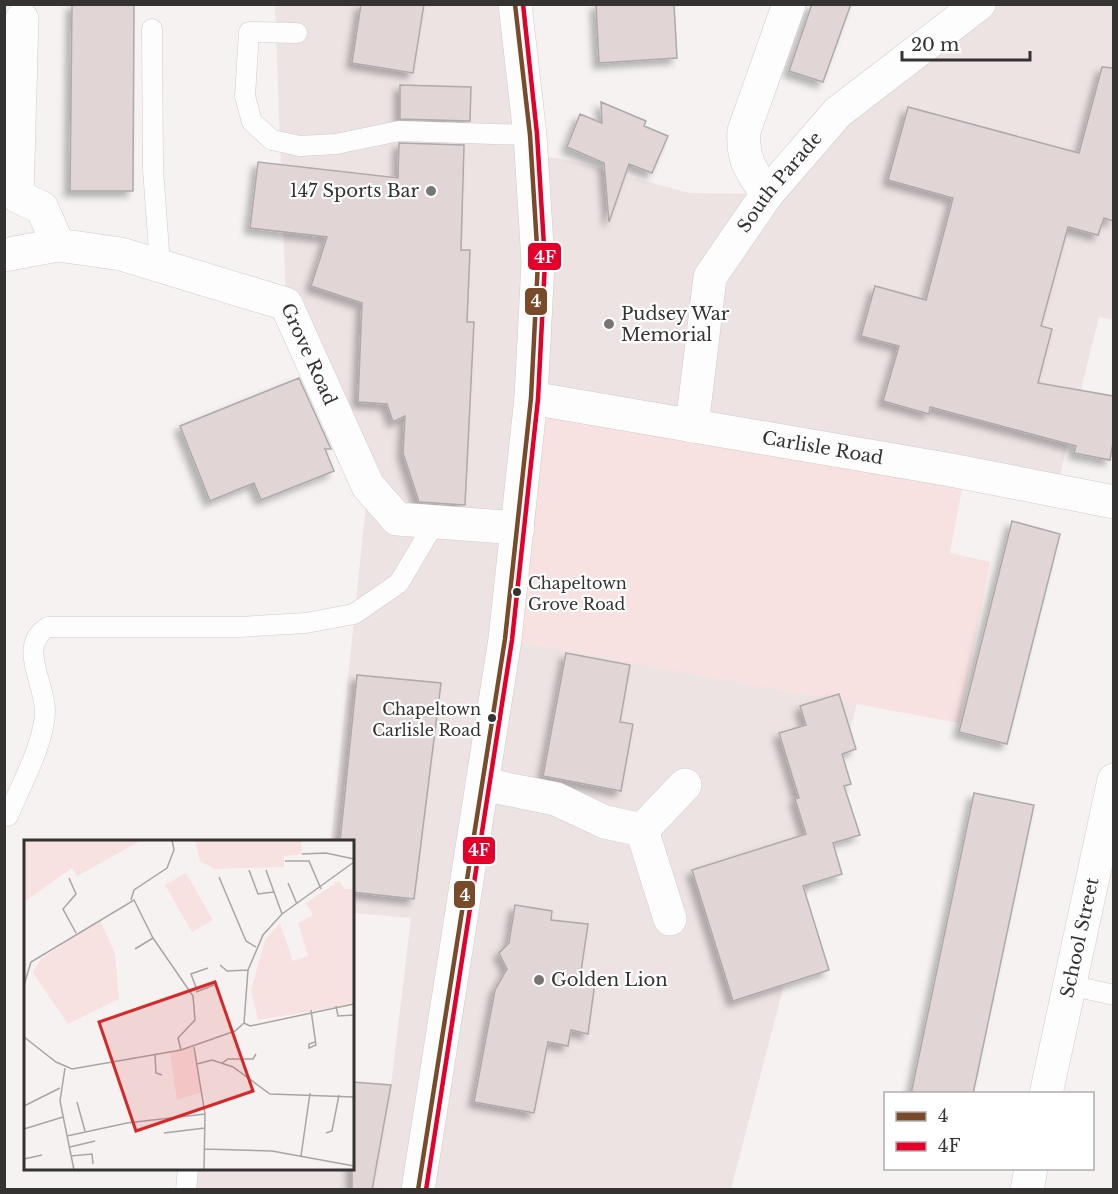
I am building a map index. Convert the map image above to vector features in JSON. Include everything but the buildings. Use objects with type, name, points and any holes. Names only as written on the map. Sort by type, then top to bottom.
[{"type":"street","points":[[418,1190],[505,639],[531,398],[538,262],[530,135],[515,4]]},
{"type":"street","points":[[767,194],[748,166],[742,149],[744,131],[789,4]]},
{"type":"street","name":"South Parade","points":[[692,426],[710,277],[767,194],[838,112],[979,4]]},
{"type":"street","points":[[22,20],[11,196],[42,208],[57,245]]},
{"type":"street","name":"Grove Road","points":[[4,255],[57,245],[121,254],[286,304],[368,486],[396,519],[518,528]]},
{"type":"street","name":"Carlisle Road","points":[[531,398],[951,470],[1113,502]]},
{"type":"street","name":"School Street","points":[[1046,1092],[1113,780]]},
{"type":"street","points":[[482,784],[556,799],[605,822],[642,831]]},
{"type":"street","points":[[642,831],[685,785]]},
{"type":"street","points":[[642,831],[670,919]]},
{"type":"street","points":[[1027,1190],[1031,1170]]},
{"type":"lane","points":[[152,29],[153,169],[160,265]]},
{"type":"lane","points":[[297,33],[249,32],[245,96],[252,122],[272,140],[300,146],[336,144],[399,131],[530,135]]},
{"type":"lane","points":[[8,816],[41,735],[45,712],[32,656],[34,640],[39,632],[48,627],[238,627],[306,623],[354,614],[399,583],[435,522]]},
{"type":"lane","points":[[1069,985],[1113,994]]},
{"type":"lane","points":[[186,1190],[188,1170]]},
{"type":"shaded area","points":[[275,5],[515,5],[530,155],[564,159],[689,193],[767,194],[979,5],[1113,5],[1113,320],[1099,317],[1056,491],[951,470],[505,639],[857,703],[731,1189],[186,1190],[188,1170],[354,1170],[354,1166],[378,1148],[391,1085],[411,918],[354,913],[354,840],[331,840],[368,486],[286,304]]},
{"type":"shaded area","points":[[531,398],[965,473],[950,553],[990,562],[959,723],[505,639]]},
{"type":"transit line","name":"4","points":[[418,1190],[505,639],[531,398],[538,262],[530,135],[515,4]]},
{"type":"transit line","name":"4F","points":[[426,1190],[512,640],[538,399],[545,262],[537,134],[523,4]]},
{"type":"place","name":"147 Sports Bar","points":[[431,191]]},
{"type":"place","name":"Pudsey War Memorial","points":[[609,324]]},
{"type":"place","name":"Chapeltown Grove Road","points":[[517,592]]},
{"type":"place","name":"Chapeltown Carlisle Road","points":[[492,718]]},
{"type":"place","name":"Golden Lion","points":[[539,980]]}]
